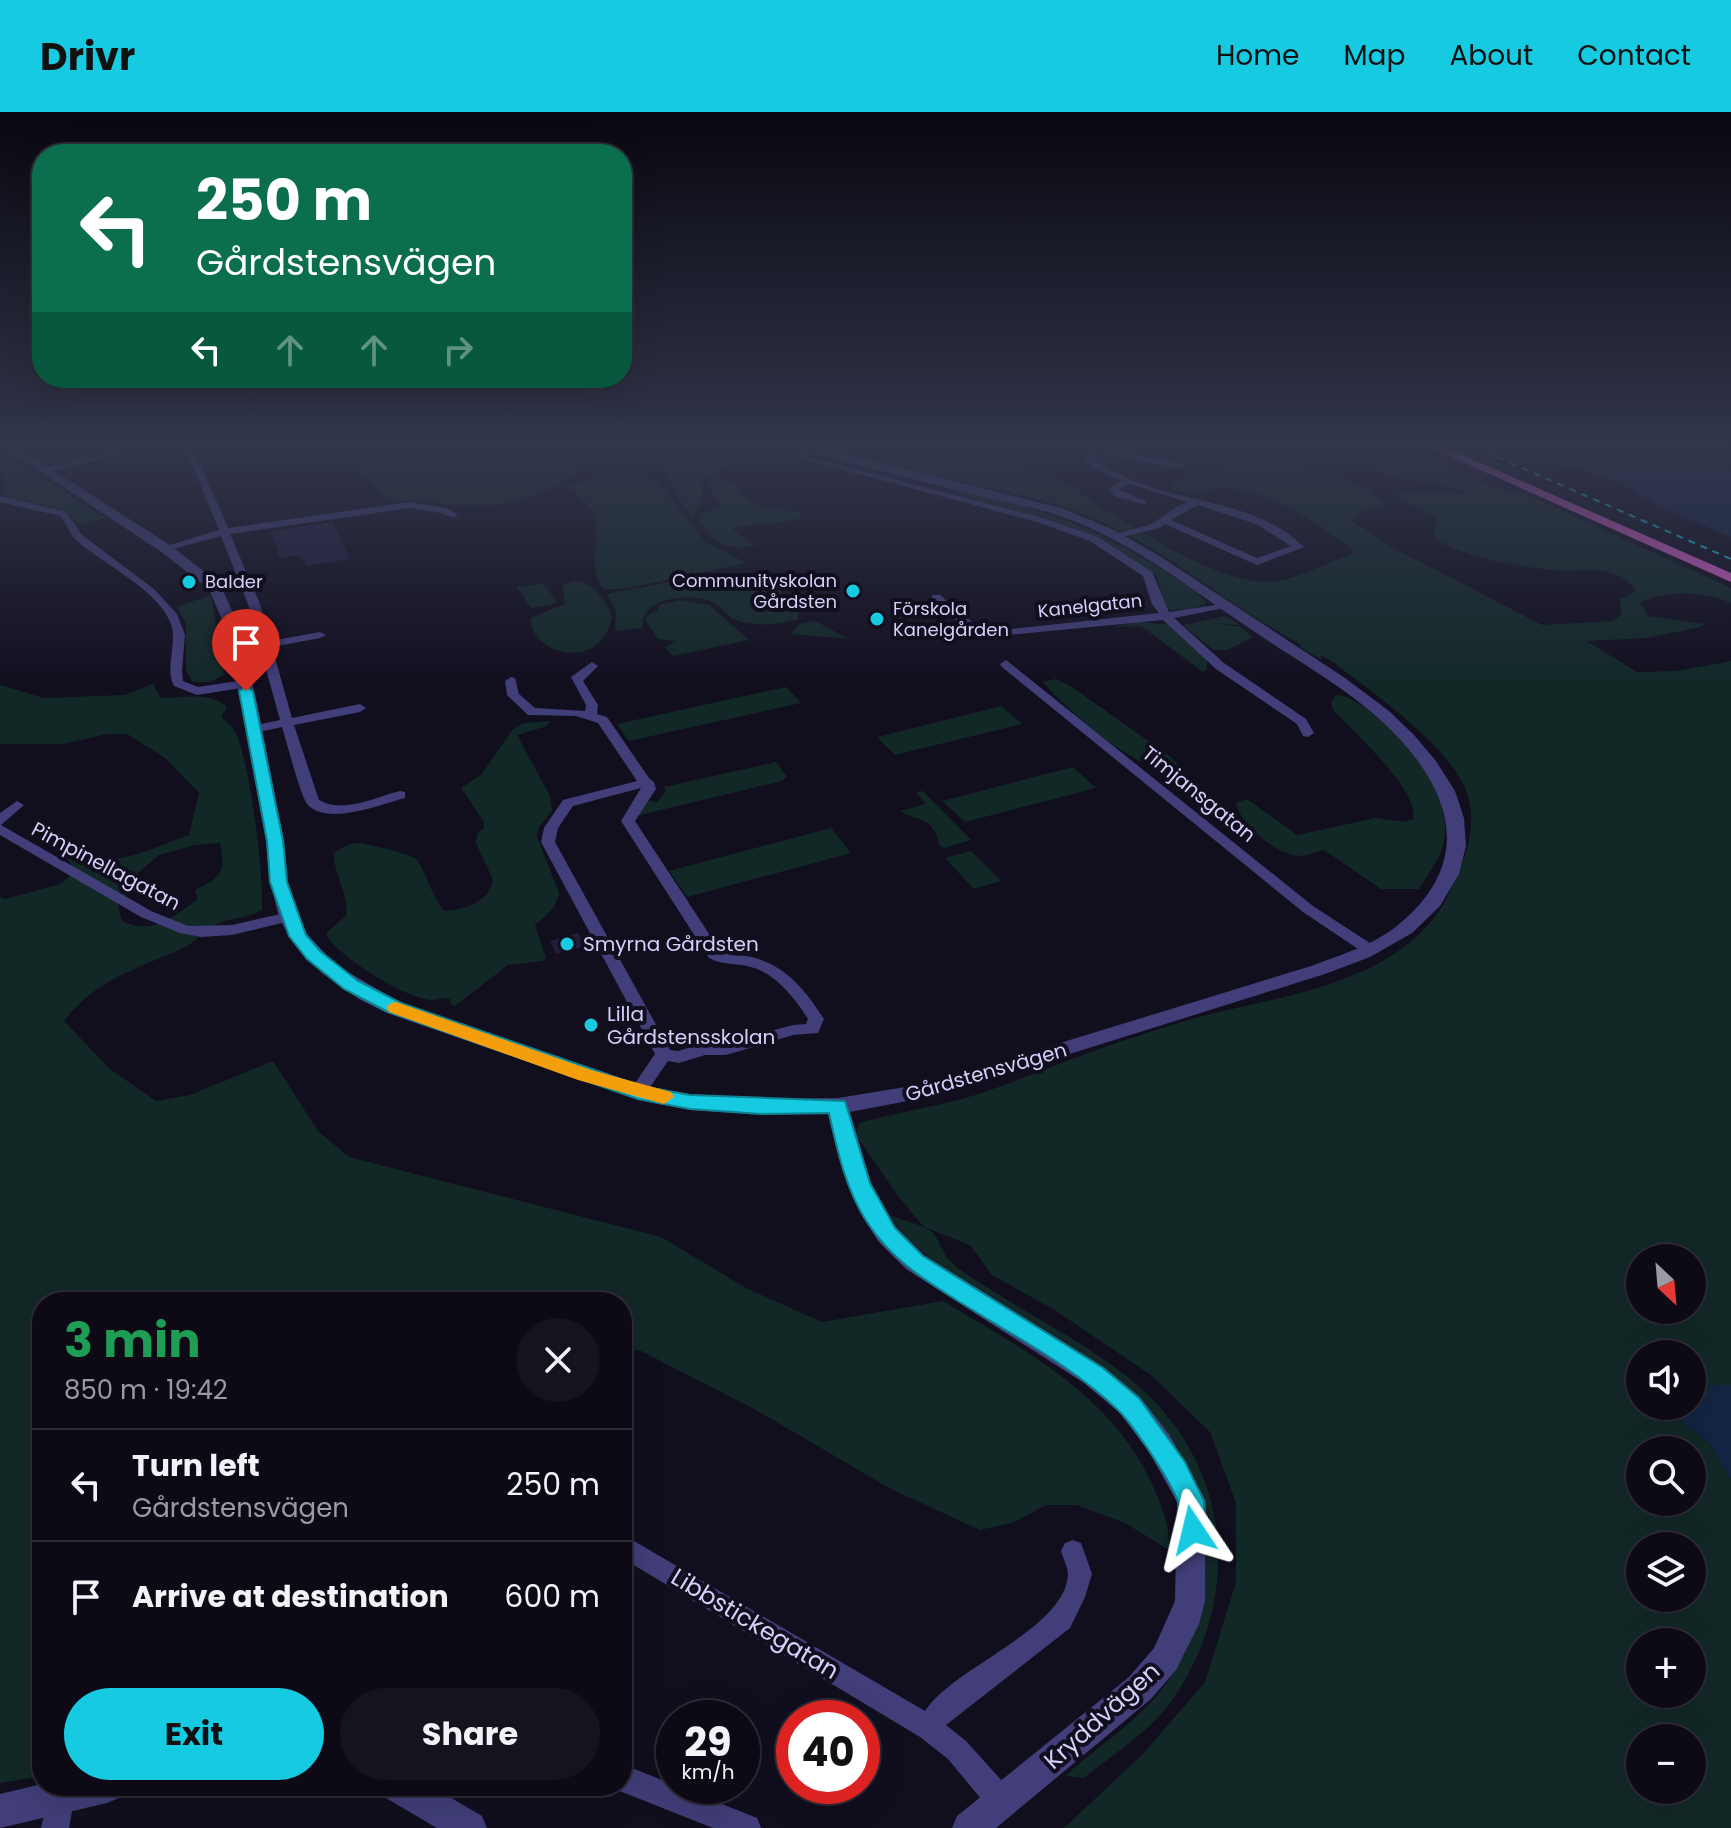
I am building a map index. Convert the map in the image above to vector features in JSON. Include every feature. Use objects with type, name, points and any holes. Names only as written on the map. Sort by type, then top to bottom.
[{"type":"highway","points":[[1616,527],[1731,578]]},
{"type":"highway","points":[[1631,527],[1731,571]]},
{"type":"street","points":[[73,527],[78,537],[164,605],[176,621],[179,632],[175,672],[178,683],[197,691],[244,684]]},
{"type":"street","name":"Gårdstensvägen","points":[[133,527],[215,587],[230,622],[255,729],[275,841],[279,882],[289,917],[298,936],[313,955],[366,994],[435,1023],[638,1092],[690,1102],[762,1107],[838,1106],[894,1099],[931,1090],[1318,970],[1370,950],[1414,921],[1447,882],[1459,840],[1454,805],[1434,767],[1384,715],[1225,605],[1117,537],[1093,527]]},
{"type":"street","points":[[222,527],[254,604],[286,722],[317,806],[323,809],[341,808],[400,795]]},
{"type":"street","points":[[165,548],[224,532],[258,527]]},
{"type":"street","name":"Kanelgatan","points":[[1060,527],[1094,539],[1148,574],[1158,604],[1166,616],[1220,666],[1302,722],[1308,733]]},
{"type":"street","points":[[1117,537],[1147,527]]},
{"type":"street","points":[[1179,527],[1257,562],[1299,547],[1268,527]]},
{"type":"street","name":"Kanelgatan","points":[[936,597],[981,636],[1166,616],[1225,605]]},
{"type":"street","points":[[266,645],[320,635]]},
{"type":"street","name":"Timjansgatan","points":[[1006,664],[1308,909],[1370,950]]},
{"type":"street","points":[[591,714],[592,705],[577,677],[592,666]]},
{"type":"street","points":[[511,681],[513,695],[532,712],[591,714],[607,724],[649,789],[628,821],[715,955],[722,960],[751,962],[783,975],[816,1019],[812,1029],[793,1030],[726,1049],[704,1049],[679,1057],[664,1054]]},
{"type":"street","points":[[255,729],[360,708]]},
{"type":"street","points":[[647,782],[568,803],[551,828],[548,842],[664,1054]]},
{"type":"street","name":"Pimpinellagatan","points":[[0,821],[17,805]]},
{"type":"street","name":"Pimpinellagatan","points":[[0,829],[146,914],[185,930],[232,930],[289,917]]},
{"type":"street","points":[[638,1092],[664,1054]]},
{"type":"street","name":"Kryddvägen","points":[[838,1106],[859,1183],[874,1216],[887,1234],[915,1262],[1094,1375],[1130,1405],[1159,1443],[1191,1501],[1190,1601],[1183,1624],[1165,1659],[1140,1688],[969,1828]]},
{"type":"street","name":"Libbstickegatan","points":[[632,1551],[929,1728],[957,1750],[1002,1802]]},
{"type":"street","points":[[929,1728],[937,1715],[951,1703],[1061,1620],[1080,1574],[1073,1551]]},
{"type":"street","points":[[632,1782],[747,1828]]},
{"type":"street","points":[[0,1811],[58,1812],[88,1796]]},
{"type":"street","points":[[415,1796],[470,1828]]},
{"type":"green space","points":[[596,527],[693,527],[706,543],[747,563],[623,589],[603,589],[595,562]]},
{"type":"green space","points":[[704,527],[736,527],[733,530],[755,546],[729,546],[710,535]]},
{"type":"green space","points":[[1070,527],[1088,530],[1136,554],[1198,593],[1207,603],[1190,609],[1170,610],[1165,606],[1157,576],[1091,535]]},
{"type":"green space","points":[[1113,527],[1134,527],[1193,560],[1235,577],[1254,581],[1292,577],[1353,554],[1352,549],[1321,527],[1361,527],[1388,545],[1542,625],[1613,621],[1621,615],[1620,599],[1634,592],[1635,588],[1616,574],[1606,571],[1563,571],[1478,557],[1436,540],[1435,527],[1597,527],[1731,588],[1731,603],[1709,596],[1686,594],[1640,602],[1648,616],[1704,624],[1700,627],[1647,638],[1587,641],[1637,672],[1676,671],[1731,661],[1731,1385],[1706,1385],[1706,1340],[1626,1340],[1626,1420],[1680,1420],[1700,1436],[1626,1436],[1626,1516],[1706,1516],[1706,1441],[1731,1479],[1731,1828],[1064,1828],[1144,1753],[1205,1682],[1236,1582],[1236,1503],[1210,1432],[1151,1375],[1053,1309],[992,1275],[970,1245],[924,1227],[898,1196],[856,1135],[859,1123],[982,1093],[1096,1050],[1199,1017],[1331,984],[1393,955],[1419,934],[1450,892],[1470,832],[1469,799],[1455,771],[1424,736],[1330,660],[1320,655],[1322,660],[1298,646],[1302,645]]},
{"type":"green space","points":[[701,576],[714,589],[769,579],[799,609],[798,619],[770,624],[742,622],[712,602],[692,597],[668,600],[649,609],[643,628],[615,631],[616,611],[607,594]]},
{"type":"green space","points":[[574,581],[598,593],[612,617],[605,635],[594,646],[581,652],[567,652],[553,649],[541,641],[533,631],[531,618],[565,604],[562,585]]},
{"type":"green space","points":[[543,583],[558,603],[531,608],[517,587]]},
{"type":"green space","points":[[211,595],[224,675],[210,682],[193,682],[186,671],[186,624],[177,607]]},
{"type":"green space","points":[[680,600],[709,605],[749,640],[673,656],[665,647],[677,641],[658,639],[646,621],[659,605]]},
{"type":"green space","points":[[1226,616],[1240,625],[1210,623],[1241,627],[1253,637],[1228,650],[1213,650],[1183,625]]},
{"type":"green space","points":[[815,621],[849,639],[791,634],[799,624]]},
{"type":"green space","points":[[1141,622],[1169,625],[1207,660],[1207,670],[1203,672],[1141,626],[1109,627]]},
{"type":"green space","points":[[1055,679],[1072,687],[1171,757],[1179,766],[1176,769],[1161,769],[1143,763],[1105,739],[1043,682]]},
{"type":"green space","points":[[153,684],[161,698],[214,699],[227,708],[221,717],[233,728],[240,744],[250,790],[258,845],[262,910],[216,924],[185,947],[104,984],[77,1006],[64,1021],[110,1069],[156,1101],[190,1095],[273,1061],[318,1131],[349,1157],[661,1237],[746,1288],[822,1322],[943,1301],[1066,1380],[1117,1429],[1138,1458],[1155,1491],[1166,1520],[1169,1550],[1125,1523],[1077,1505],[1046,1505],[1012,1523],[980,1530],[891,1489],[756,1410],[639,1350],[632,1350],[632,1292],[32,1292],[32,1778],[0,1783],[0,897],[5,899],[61,884],[76,870],[65,857],[75,852],[87,858],[116,859],[189,835],[199,793],[165,758],[127,734],[107,734],[63,744],[0,744],[0,685],[44,698],[125,695]],"holes":[[[220,843],[220,873],[195,890],[198,899],[180,912],[153,925],[133,925],[122,921],[118,905],[131,891],[127,882],[159,855],[195,845]]]},
{"type":"green space","points":[[786,687],[801,703],[629,741],[617,724]]},
{"type":"green space","points":[[1336,695],[1360,704],[1389,728],[1416,756],[1435,784],[1445,836],[1437,860],[1419,889],[1381,889],[1324,850],[1301,856],[1289,854],[1260,837],[1239,811],[1236,803],[1247,799],[1297,835],[1376,818],[1404,822],[1413,819],[1412,807],[1396,778],[1334,711],[1331,703]]},
{"type":"green space","points":[[1001,706],[1022,724],[895,755],[877,737]]},
{"type":"green space","points":[[550,721],[547,726],[517,735],[550,796],[552,811],[539,827],[537,837],[559,893],[547,915],[535,925],[546,958],[543,961],[508,965],[455,1006],[450,1004],[450,999],[431,1000],[406,992],[342,953],[326,933],[346,916],[347,908],[334,853],[357,843],[417,860],[444,911],[460,909],[481,899],[491,888],[493,880],[476,843],[484,822],[461,788],[481,775],[513,729],[524,723]]},
{"type":"green space","points":[[776,762],[787,777],[782,781],[636,816],[649,801],[657,802],[666,791],[664,787]]},
{"type":"green space","points":[[1073,767],[1096,788],[965,822],[942,801]]},
{"type":"green space","points":[[923,791],[971,840],[944,848],[929,824],[900,811],[926,804],[916,792]]},
{"type":"green space","points":[[831,828],[851,853],[687,897],[669,871]]},
{"type":"green space","points":[[971,851],[1001,881],[974,889],[945,858]]},
{"type":"green space","points":[[887,1214],[932,1232],[948,1259],[962,1271],[1131,1380],[1176,1427],[1198,1464],[1211,1503],[1218,1544],[1217,1585],[1208,1626],[1193,1665],[1170,1703],[1141,1733],[1084,1778],[1065,1776],[1158,1694],[1178,1665],[1193,1635],[1202,1603],[1206,1570],[1205,1537],[1199,1504],[1188,1472],[1173,1441],[933,1261],[907,1238]]},
{"type":"water","points":[[1708,527],[1731,527],[1731,537]]},
{"type":"water","points":[[1706,1385],[1731,1385],[1731,1479],[1706,1441],[1706,1436],[1700,1436],[1680,1420],[1706,1420]]},
{"type":"building","points":[[334,527],[350,559],[307,566],[298,555],[280,558],[271,531]]},
{"type":"building","name":"Smyrna Gårdsten","points":[[578,933],[585,946],[556,954],[550,941]]},
{"type":"railway","points":[[1658,527],[1731,559]]},
{"type":"slow traffic","points":[[396,1008],[585,1075],[664,1097]]},
{"type":"place","name":"Balder","points":[[189,582]]},
{"type":"place","name":"Communityskolan Gårdsten","points":[[853,591]]},
{"type":"place","name":"Förskola Kanelgården","points":[[877,619]]},
{"type":"place","name":"Smyrna Gårdsten","points":[[567,944]]},
{"type":"place","name":"Lilla Gårdstensskolan","points":[[591,1025]]},
{"type":"route","points":[[246,691],[285,906],[298,936],[313,955],[351,985],[394,1008],[638,1092],[690,1102],[762,1107],[838,1106],[859,1183],[874,1216],[887,1234],[915,1262],[1094,1375],[1130,1405],[1176,1470],[1191,1501],[1193,1530]]}]
